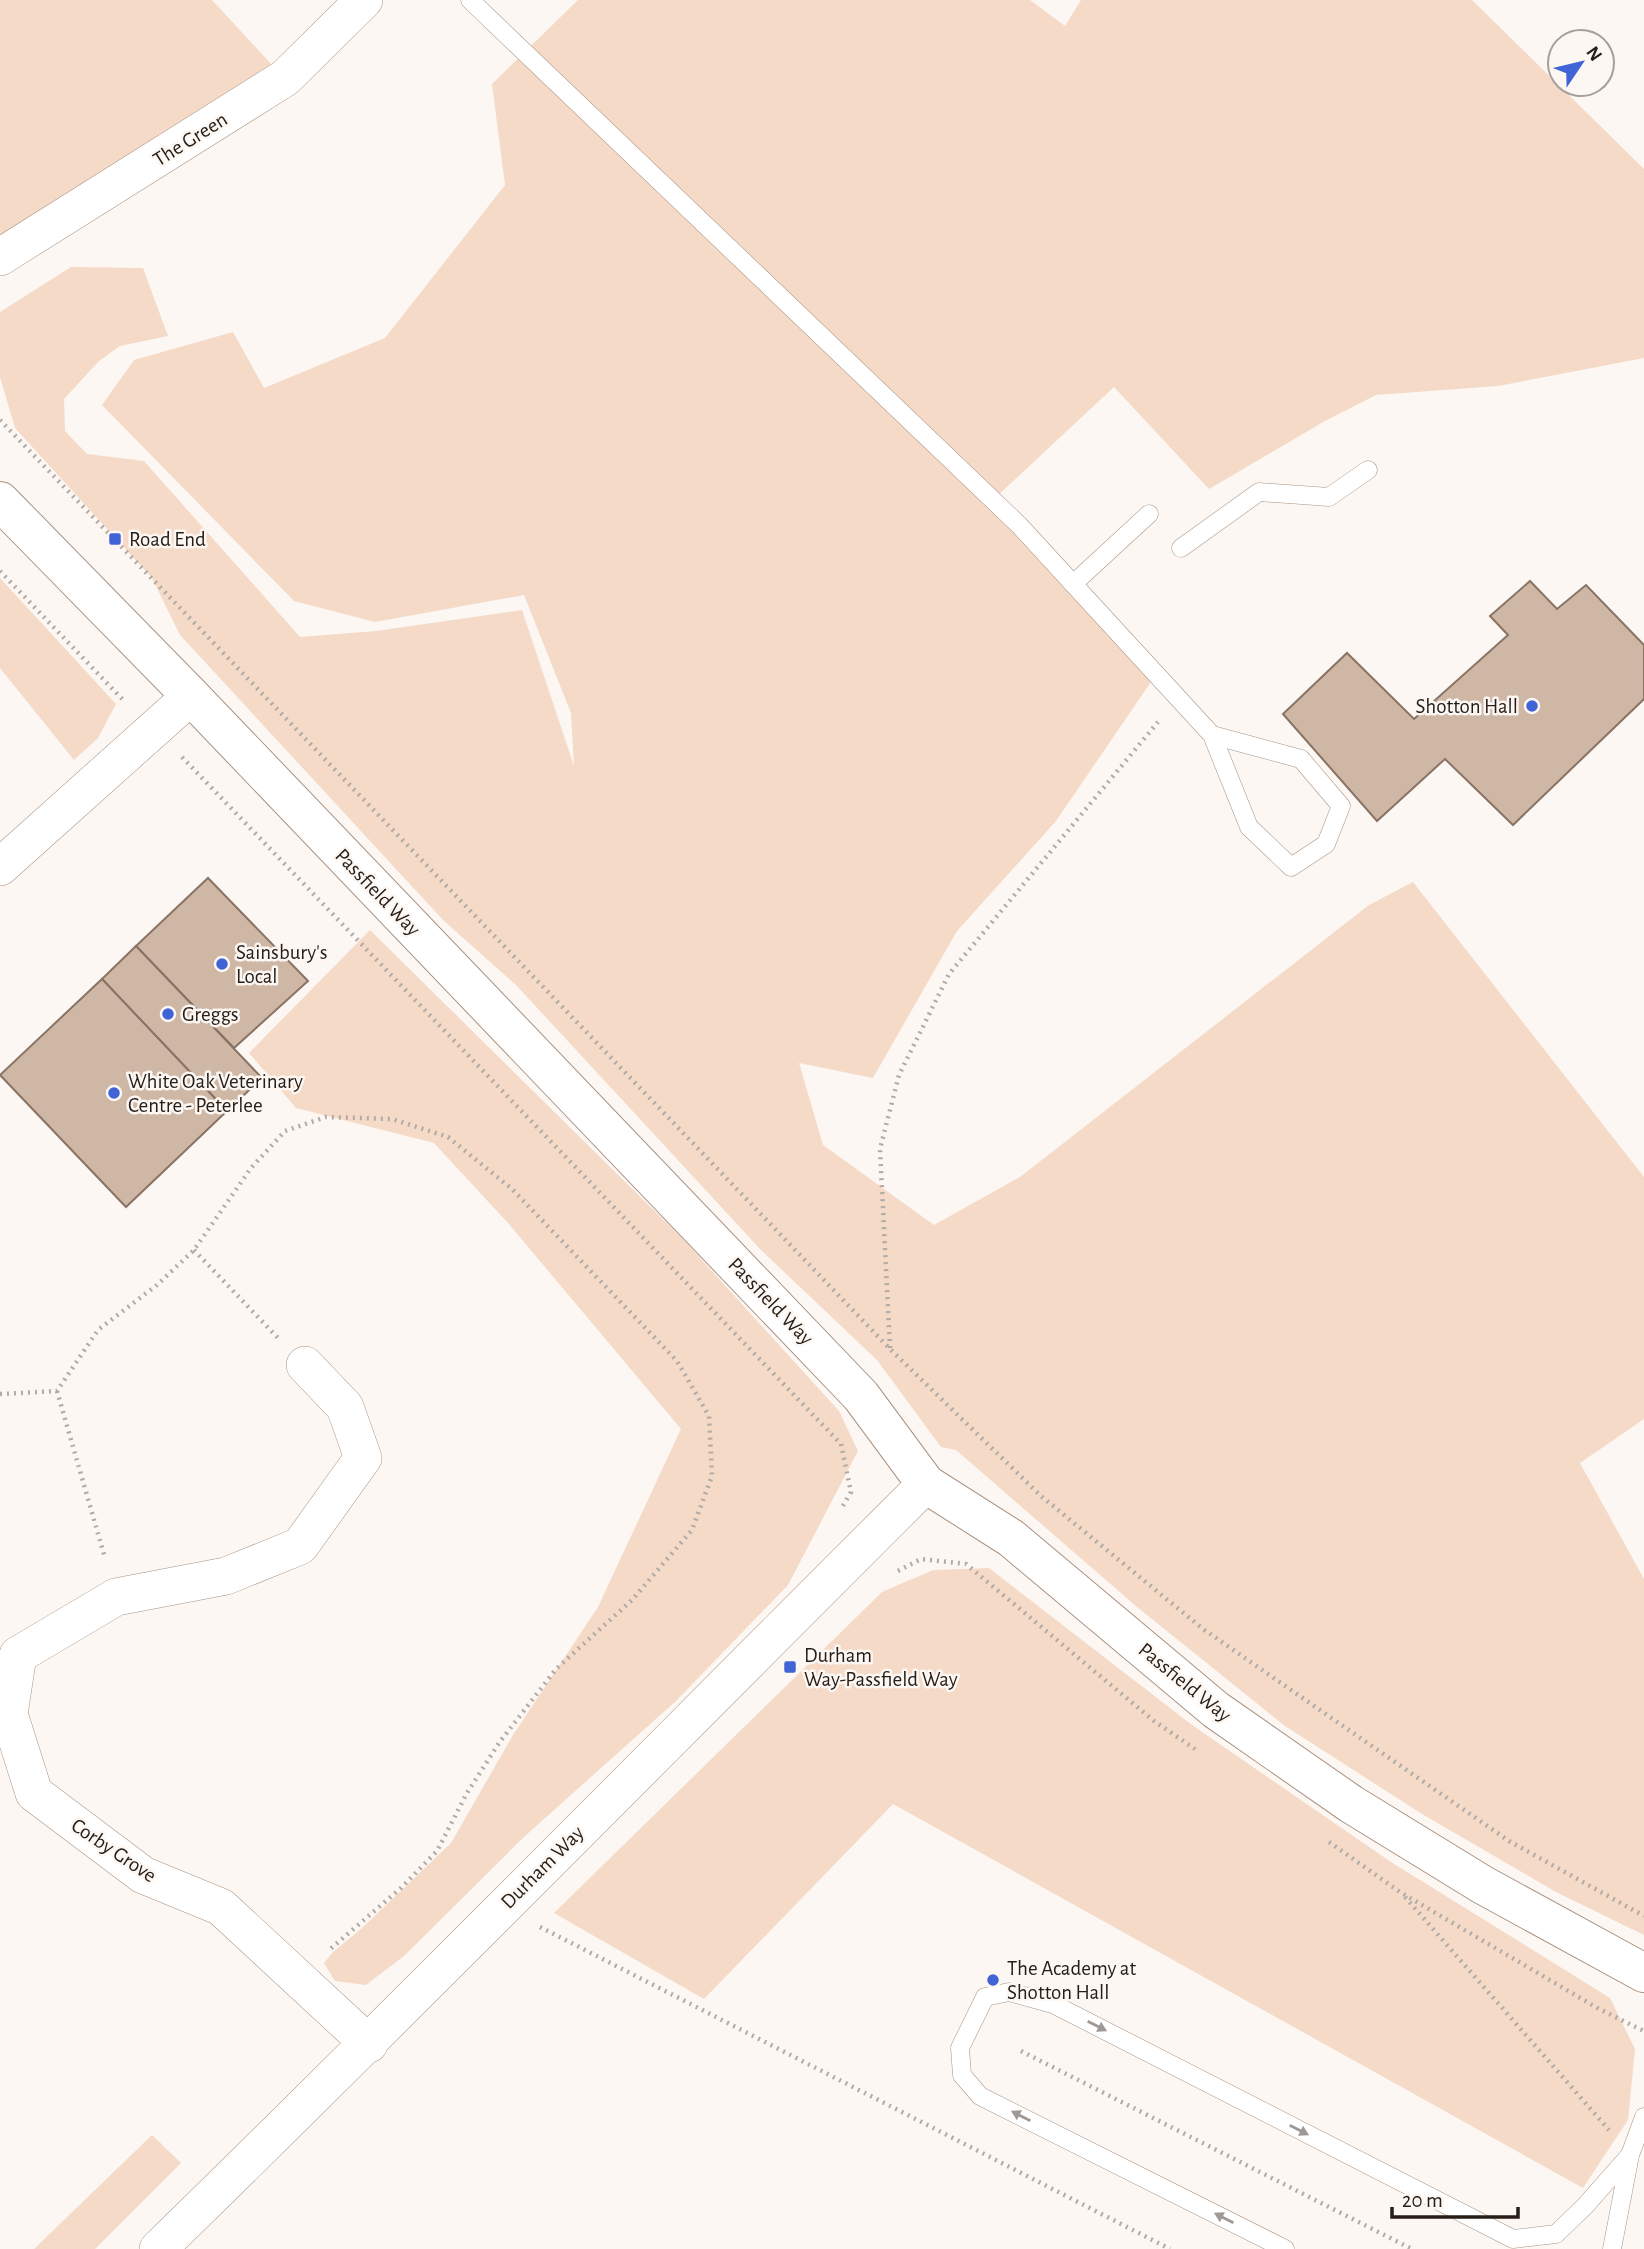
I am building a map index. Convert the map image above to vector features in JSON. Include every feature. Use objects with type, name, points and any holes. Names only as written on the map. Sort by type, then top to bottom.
[{"type":"street","name":"The Green","points":[[0,257],[285,78],[364,0]]},
{"type":"street","name":"Passfield Way","points":[[0,501],[191,696],[861,1396],[926,1484],[1011,1538],[1216,1710],[1351,1804],[1483,1885],[1644,1973]]},
{"type":"street","points":[[0,867],[191,696]]},
{"type":"street","name":"Corby Grove","points":[[305,1366],[345,1407],[363,1458],[300,1546],[226,1576],[116,1597],[9,1650],[9,1714],[34,1793],[143,1875],[221,1907],[369,2044]]},
{"type":"street","name":"Durham Way","points":[[158,2249],[369,2044],[501,1908],[926,1484]]},
{"type":"lane","points":[[470,0],[1019,526],[1212,735],[1249,827],[1291,867],[1326,844],[1341,806],[1301,759],[1212,735]]},
{"type":"lane","points":[[1181,548],[1259,492],[1329,497],[1368,470]]},
{"type":"lane","points":[[1073,584],[1149,514]]},
{"type":"lane","points":[[1285,2249],[980,2096],[962,2075],[960,2048],[985,1997],[1009,1992],[1053,2004],[1513,2239],[1556,2234],[1630,2155]]},
{"type":"lane","points":[[1612,2249],[1630,2155],[1644,2117]]},
{"type":"path","points":[[0,420],[872,1330],[1041,1496],[1214,1637],[1509,1841],[1644,1916]]},
{"type":"path","points":[[0,571],[126,703]]},
{"type":"path","points":[[890,1348],[880,1149],[899,1075],[949,974],[1178,698]]},
{"type":"path","points":[[174,749],[841,1444],[850,1492],[837,1516]]},
{"type":"path","points":[[116,1597],[57,1391],[98,1330],[157,1285],[194,1250],[251,1168],[285,1131],[326,1117],[392,1119],[448,1137],[513,1188],[677,1361],[709,1416],[712,1476],[692,1530],[632,1600],[555,1669],[499,1743],[467,1793],[437,1851],[401,1888],[298,1978]]},
{"type":"path","points":[[194,1250],[305,1366]]},
{"type":"path","points":[[0,1394],[57,1391]]},
{"type":"path","points":[[1401,1892],[1630,2155]]},
{"type":"path","points":[[501,1908],[1170,2249]]},
{"type":"path","points":[[1618,2019],[1644,2031]]},
{"type":"path","points":[[1021,2051],[1412,2249]]},
{"type":"shaded area","points":[[0,0],[212,0],[273,66],[0,236]]},
{"type":"shaded area","points":[[578,0],[1030,0],[1065,26],[1081,0],[1472,0],[1546,73],[1546,98],[1572,98],[1644,169],[1644,358],[1498,386],[1376,395],[1325,421],[1209,489],[1114,387],[995,498],[1157,673],[1056,821],[957,931],[873,1078],[799,1063],[823,1145],[934,1225],[1020,1177],[1369,905],[1413,882],[1644,1177],[1644,1419],[1580,1463],[1644,1579],[1644,1935],[1556,1892],[1422,1814],[1285,1726],[1137,1607],[956,1450],[941,1447],[877,1360],[761,1250],[516,985],[443,920],[180,635],[152,578],[15,428],[0,377],[0,312],[71,267],[143,268],[168,336],[120,346],[99,361],[64,399],[65,431],[87,454],[144,461],[300,637],[376,631],[522,610],[574,766],[571,713],[524,595],[375,622],[294,601],[102,405],[134,360],[233,332],[264,388],[385,338],[505,185],[492,84]]},
{"type":"shaded area","points":[[0,578],[116,704],[98,738],[74,760],[0,668]]},
{"type":"shaded area","points":[[370,930],[681,1237],[839,1411],[858,1451],[788,1585],[676,1701],[525,1836],[404,1956],[366,1985],[335,1981],[324,1963],[451,1843],[513,1735],[598,1607],[681,1429],[508,1223],[434,1143],[296,1108],[249,1053]]},
{"type":"shaded area","points":[[989,1568],[1192,1725],[1391,1862],[1610,1998],[1635,2049],[1628,2120],[1583,2188],[893,1804],[704,1999],[554,1913],[882,1592],[933,1570]]},
{"type":"shaded area","points":[[152,2135],[181,2163],[95,2249],[34,2249]]},
{"type":"building","name":"Shotton Hall","points":[[1530,581],[1557,609],[1586,585],[1644,645],[1644,699],[1513,825],[1445,759],[1377,821],[1283,714],[1347,653],[1414,719],[1508,635],[1490,616]]},
{"type":"building","name":"Sainsbury's Local","points":[[208,878],[308,981],[234,1048],[136,946]]},
{"type":"building","name":"Greggs","points":[[136,946],[262,1078],[227,1111],[102,979]]},
{"type":"building","name":"White Oak Veterinary Centre - Peterlee","points":[[102,979],[227,1111],[126,1207],[0,1075]]},
{"type":"place","name":"Road End","points":[[115,539]]},
{"type":"place","name":"Shotton Hall","points":[[1532,706]]},
{"type":"place","name":"Sainsbury's Local","points":[[222,964]]},
{"type":"place","name":"Greggs","points":[[168,1014]]},
{"type":"place","name":"White Oak Veterinary Centre - Peterlee","points":[[114,1093]]},
{"type":"place","name":"Durham Way-Passfield Way","points":[[790,1667]]},
{"type":"place","name":"The Academy at Shotton Hall","points":[[993,1980]]}]
